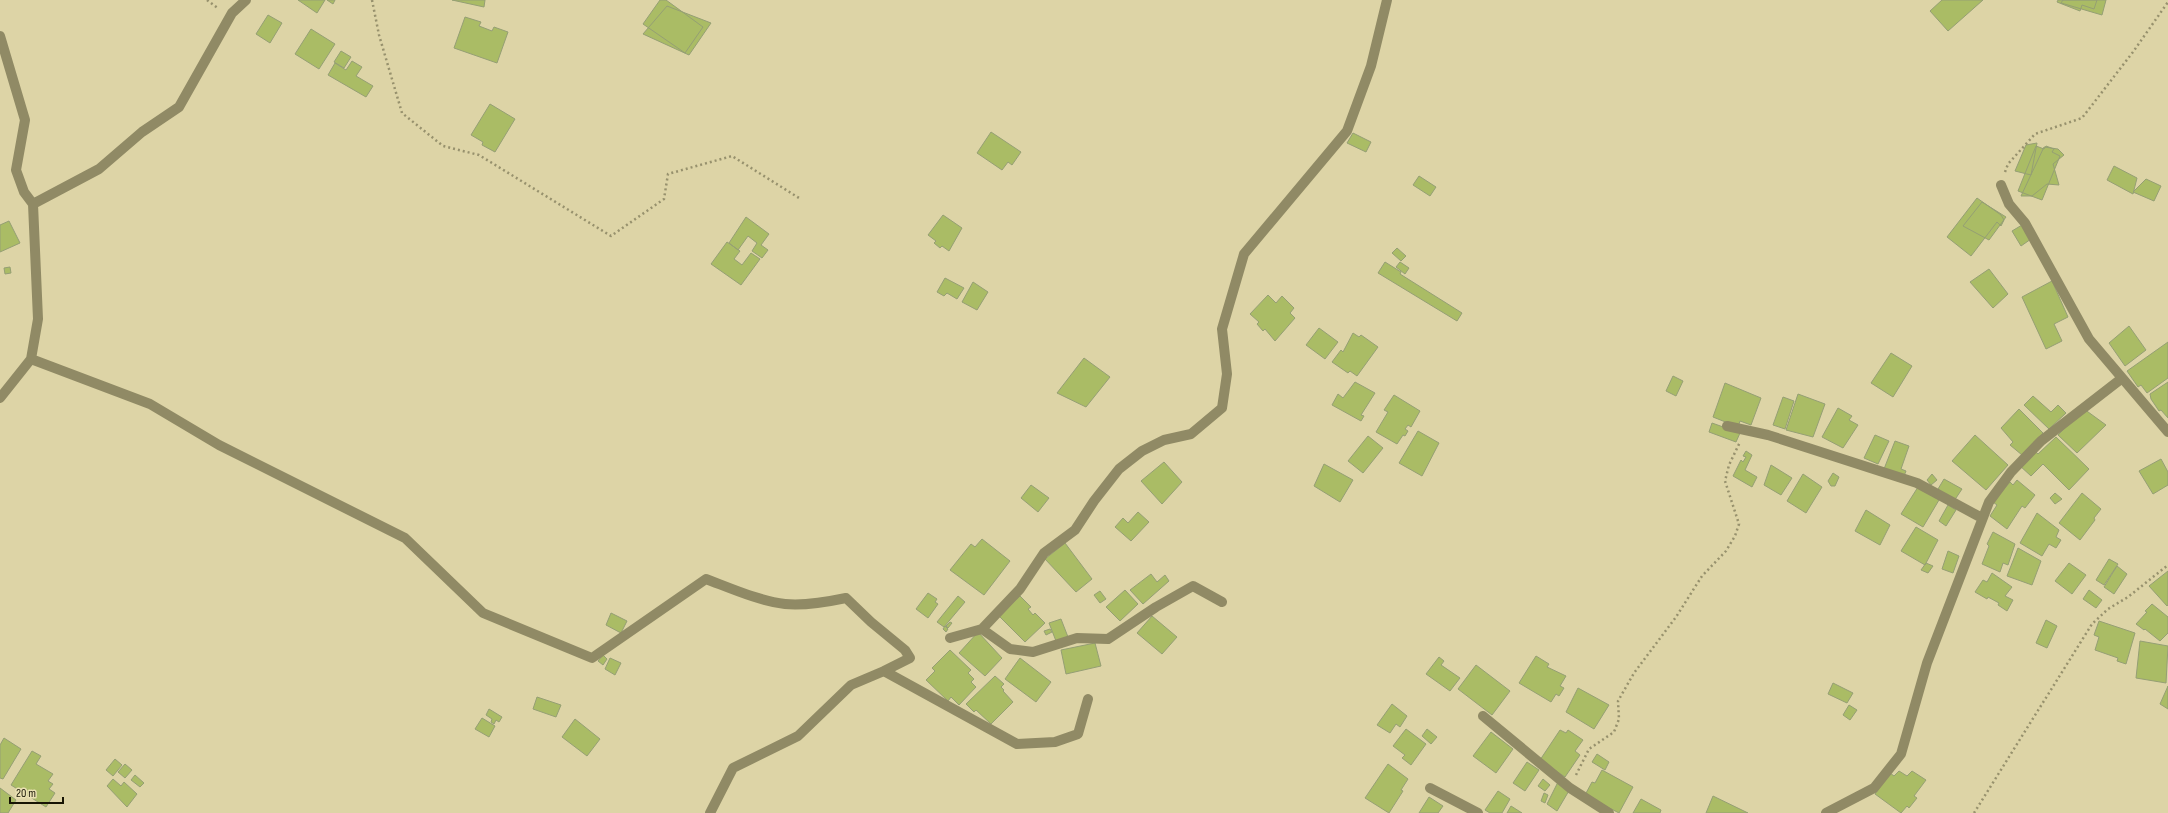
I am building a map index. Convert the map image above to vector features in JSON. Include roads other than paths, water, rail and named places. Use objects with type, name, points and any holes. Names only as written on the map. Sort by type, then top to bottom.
[{"type":"street","points":[[33,204],[99,168],[142,132],[179,107],[232,13],[246,0]]},
{"type":"street","points":[[950,638],[982,629],[1020,589],[1044,553],[1075,530],[1094,501],[1119,469],[1142,451],[1164,440],[1191,434],[1222,408],[1227,374],[1222,328],[1244,254],[1347,131],[1371,66],[1387,0]]},
{"type":"street","points":[[0,36],[25,120],[16,170],[24,192],[33,204],[38,319],[30,359],[0,398]]},
{"type":"street","points":[[2000,185],[2009,204],[2025,223],[2089,339],[2121,379],[2168,432]]},
{"type":"street","points":[[30,359],[150,404],[219,445],[405,538],[483,613],[592,658],[706,578],[743,593],[785,604],[824,603],[846,598],[870,622],[905,650],[910,658],[884,672],[851,685],[798,736],[733,768],[710,813]]},
{"type":"street","points":[[1826,813],[1874,788],[1901,754],[1927,663],[1989,502],[2011,472],[2041,441],[2121,379]]},
{"type":"street","points":[[1727,426],[1768,435],[1917,483],[1982,518]]},
{"type":"street","points":[[982,629],[1010,649],[1033,652],[1077,638],[1108,639],[1156,607],[1192,586],[1222,602]]},
{"type":"street","points":[[884,672],[1018,744],[1055,742],[1078,734],[1088,698]]},
{"type":"street","points":[[1483,716],[1570,788],[1609,813]]},
{"type":"street","points":[[1430,788],[1478,813]]}]
